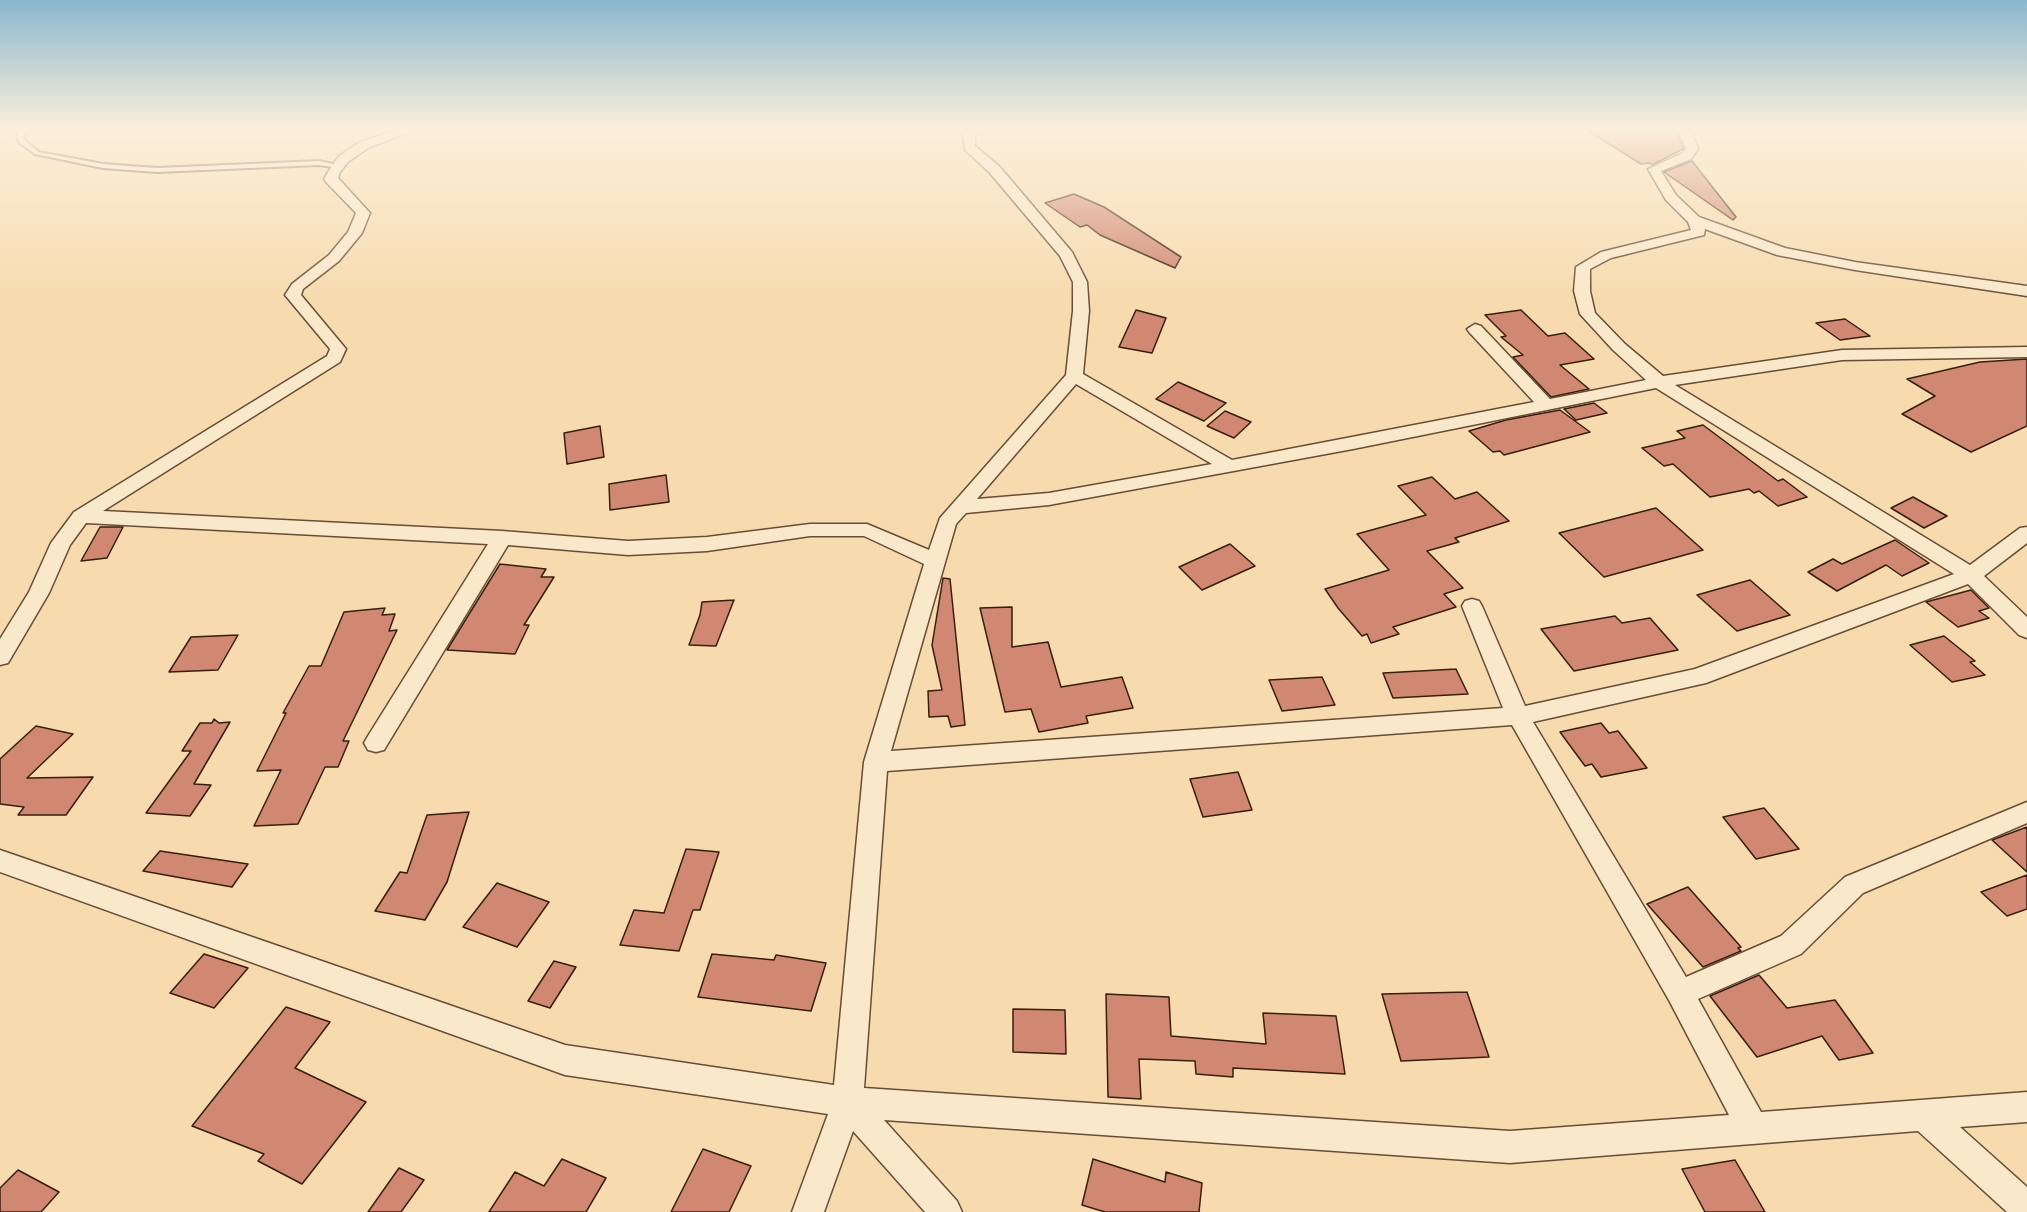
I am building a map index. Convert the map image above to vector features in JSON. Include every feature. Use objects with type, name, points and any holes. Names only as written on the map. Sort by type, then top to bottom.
[{"type":"street","points":[[0,657],[39,593],[61,543],[81,516],[334,359],[338,349],[293,295],[297,287],[334,258],[355,233],[363,213],[339,187]]},
{"type":"street","points":[[808,1212],[848,1102],[876,762],[947,522],[1074,376],[1081,311],[1080,282],[1067,255],[1009,187]]},
{"type":"street","points":[[1665,187],[1671,197],[1694,220],[1699,232],[1606,255],[1583,267],[1582,291],[1588,314],[1618,347],[1659,382],[1971,574],[2027,630]]},
{"type":"street","points":[[1694,220],[1782,252],[1855,266],[2027,291]]},
{"type":"street","points":[[1475,329],[1545,405]]},
{"type":"street","points":[[962,507],[1049,499],[1353,444],[1659,382],[1842,355],[2027,352]]},
{"type":"street","points":[[1074,376],[1229,466]]},
{"type":"street","points":[[81,516],[501,538],[628,548],[707,544],[810,530],[867,530],[935,561]]},
{"type":"street","points":[[876,762],[1518,716],[1698,677],[1971,574],[2027,533]]},
{"type":"street","points":[[376,744],[501,538]]},
{"type":"street","points":[[1472,606],[1518,716],[1680,993],[1753,1128]]},
{"type":"street","points":[[1680,993],[1791,945],[1854,885],[2027,812]]},
{"type":"street","points":[[0,861],[565,1060],[848,1102],[1510,1147],[2027,1107]]},
{"type":"street","points":[[848,1102],[946,1212]]},
{"type":"street","points":[[1923,1115],[2027,1208]]},
{"type":"building","points":[[1685,187],[1712,187],[1736,217],[1733,220]]},
{"type":"building","points":[[1074,194],[1104,207],[1181,257],[1175,268],[1100,235],[1087,225],[1080,227],[1045,203]]},
{"type":"building","points":[[1136,310],[1166,318],[1152,353],[1119,347]]},
{"type":"building","points":[[1521,310],[1548,336],[1565,333],[1594,359],[1560,365],[1589,389],[1551,397],[1513,357],[1523,355],[1501,337],[1506,336],[1485,315]]},
{"type":"building","points":[[1845,319],[1870,336],[1840,340],[1816,323]]},
{"type":"building","points":[[2027,359],[2027,426],[1971,452],[1902,414],[1935,396],[1907,379],[1980,362]]},
{"type":"building","points":[[1178,382],[1226,403],[1204,421],[1156,399]]},
{"type":"building","points":[[1594,403],[1607,413],[1576,420],[1564,409]]},
{"type":"building","points":[[1560,410],[1590,432],[1504,455],[1500,451],[1493,452],[1469,431],[1506,420]]},
{"type":"building","points":[[1225,411],[1251,422],[1234,438],[1207,426]]},
{"type":"building","points":[[1703,425],[1778,481],[1783,479],[1807,497],[1778,506],[1759,491],[1754,493],[1749,489],[1710,497],[1673,464],[1664,466],[1642,448],[1685,438],[1677,431]]},
{"type":"building","points":[[600,426],[604,457],[567,464],[564,433]]},
{"type":"building","points":[[666,475],[669,502],[610,510],[609,484]]},
{"type":"building","points":[[1432,477],[1455,499],[1477,492],[1509,521],[1455,538],[1459,542],[1427,551],[1463,588],[1444,594],[1456,607],[1393,627],[1399,634],[1371,643],[1367,634],[1362,636],[1325,589],[1389,570],[1357,534],[1426,515],[1398,486]]},
{"type":"building","points":[[1913,497],[1947,516],[1924,528],[1891,508]]},
{"type":"building","points":[[1656,508],[1703,550],[1604,577],[1559,533]]},
{"type":"building","points":[[100,527],[123,527],[107,558],[81,561]]},
{"type":"building","points":[[1895,540],[1929,563],[1902,576],[1886,565],[1837,591],[1808,572],[1833,559],[1842,564]]},
{"type":"building","points":[[1230,544],[1255,566],[1202,590],[1179,567]]},
{"type":"building","points":[[500,564],[546,569],[541,577],[554,577],[524,625],[529,625],[515,654],[447,650]]},
{"type":"building","points":[[943,578],[950,579],[965,725],[951,727],[948,716],[929,717],[928,691],[942,690],[932,645]]},
{"type":"building","points":[[1750,580],[1790,615],[1737,631],[1697,595]]},
{"type":"building","points":[[1971,590],[1989,608],[1979,611],[1989,618],[1958,627],[1926,602]]},
{"type":"building","points":[[734,600],[716,646],[689,645],[700,615],[702,602]]},
{"type":"building","points":[[1012,607],[1012,647],[1048,642],[1061,687],[1122,677],[1133,708],[1086,716],[1088,723],[1039,732],[1031,709],[1005,712],[980,608]]},
{"type":"building","points":[[385,608],[382,615],[395,614],[389,631],[397,630],[343,741],[349,741],[338,767],[325,767],[298,824],[254,826],[281,770],[257,771],[286,713],[283,713],[309,666],[321,666],[344,612]]},
{"type":"building","points":[[1615,616],[1622,623],[1650,618],[1678,650],[1574,671],[1541,629]]},
{"type":"building","points":[[238,635],[218,670],[169,672],[191,637]]},
{"type":"building","points":[[1944,636],[1975,661],[1970,662],[1985,675],[1952,682],[1910,645]]},
{"type":"building","points":[[1456,669],[1468,694],[1393,698],[1383,673]]},
{"type":"building","points":[[1322,677],[1335,705],[1282,711],[1269,680]]},
{"type":"building","points":[[214,719],[219,723],[230,722],[194,784],[211,785],[190,816],[146,813],[191,751],[182,751],[200,723],[212,723]]},
{"type":"building","points":[[1601,723],[1609,733],[1618,731],[1647,768],[1601,777],[1592,764],[1585,766],[1560,732]]},
{"type":"building","points":[[36,726],[73,734],[27,778],[93,777],[66,815],[18,815],[24,807],[0,804],[0,759]]},
{"type":"building","points":[[1238,772],[1252,810],[1203,817],[1190,779]]},
{"type":"building","points":[[1764,808],[1799,849],[1756,859],[1723,817]]},
{"type":"building","points":[[469,812],[447,882],[425,920],[375,911],[400,872],[407,873],[427,815]]},
{"type":"building","points":[[2027,827],[2027,872],[1992,840]]},
{"type":"building","points":[[686,849],[719,852],[700,910],[693,910],[679,951],[620,945],[634,910],[664,913]]},
{"type":"building","points":[[160,851],[248,864],[232,887],[143,871]]},
{"type":"building","points":[[2027,875],[2027,909],[2007,916],[1981,892]]},
{"type":"building","points":[[497,883],[549,902],[517,947],[463,927]]},
{"type":"building","points":[[1688,887],[1741,947],[1738,948],[1741,951],[1703,967],[1647,904]]},
{"type":"building","points":[[204,954],[248,968],[214,1008],[170,993]]},
{"type":"building","points":[[712,954],[774,960],[776,955],[826,963],[811,1011],[698,997]]},
{"type":"building","points":[[554,961],[576,967],[550,1008],[528,1001]]},
{"type":"building","points":[[1759,975],[1787,1008],[1835,1000],[1873,1053],[1839,1060],[1822,1036],[1757,1057],[1710,996]]},
{"type":"building","points":[[1467,992],[1489,1057],[1401,1061],[1382,994]]},
{"type":"building","points":[[1106,994],[1169,997],[1171,1036],[1266,1044],[1263,1013],[1336,1016],[1345,1074],[1233,1068],[1233,1077],[1196,1074],[1195,1061],[1139,1059],[1141,1099],[1108,1097]]},
{"type":"building","points":[[286,1007],[330,1022],[295,1068],[366,1102],[302,1184],[258,1161],[264,1154],[192,1126]]},
{"type":"building","points":[[1013,1009],[1065,1010],[1066,1054],[1013,1052]]},
{"type":"building","points":[[703,1149],[751,1166],[729,1212],[671,1212]]},
{"type":"building","points":[[562,1159],[606,1178],[586,1212],[489,1212],[515,1172],[544,1186]]},
{"type":"building","points":[[1093,1159],[1165,1182],[1166,1172],[1202,1183],[1199,1212],[1105,1212],[1082,1205]]},
{"type":"building","points":[[1735,1160],[1765,1212],[1705,1212],[1682,1169]]},
{"type":"building","points":[[399,1168],[424,1180],[401,1212],[368,1212]]},
{"type":"building","points":[[18,1170],[59,1192],[41,1212],[0,1212],[0,1188]]}]
